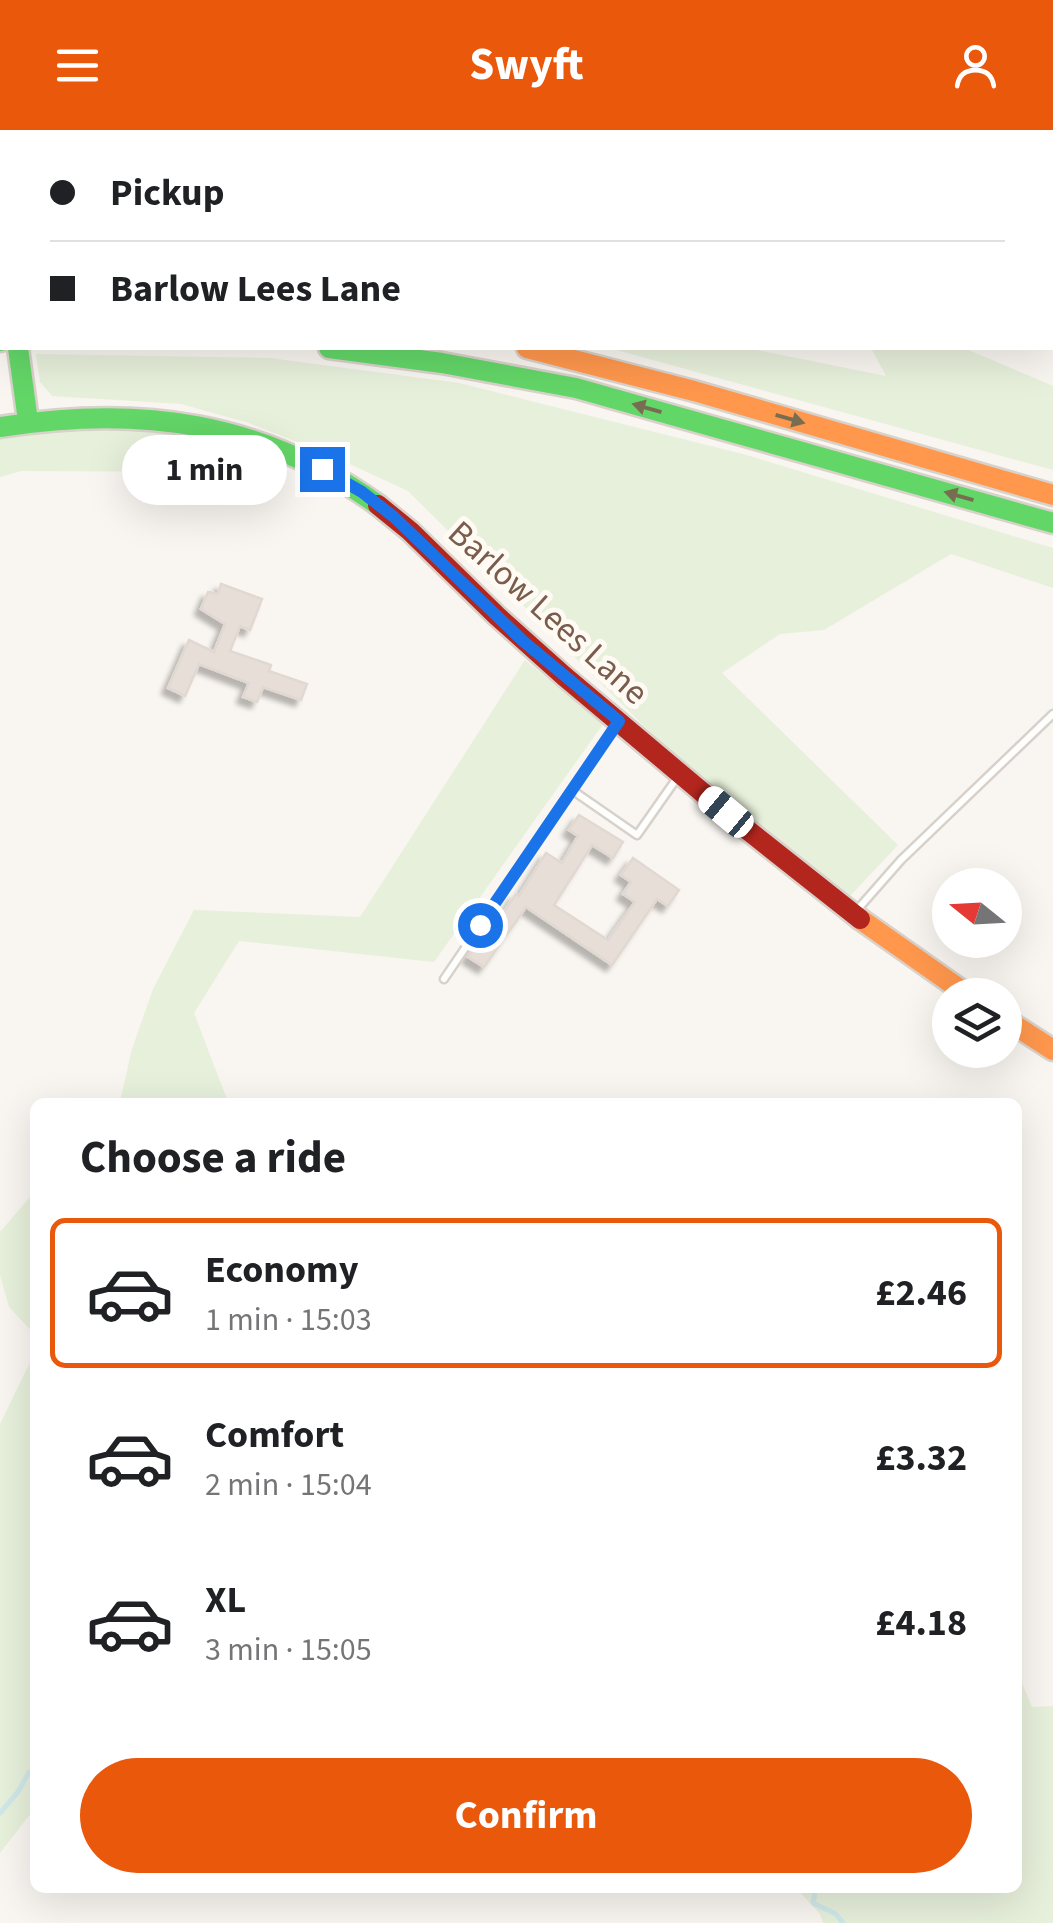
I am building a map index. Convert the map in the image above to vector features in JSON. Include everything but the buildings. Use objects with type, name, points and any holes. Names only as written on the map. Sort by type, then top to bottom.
[{"type":"main road","points":[[18,350],[28,421]]},
{"type":"main road","points":[[345,350],[442,362],[576,388],[1053,524]]},
{"type":"main road","points":[[534,350],[694,391],[1053,495]]},
{"type":"main road","name":"Barlow Lees Lane","points":[[0,427],[28,421],[108,416],[155,418],[241,435],[276,447],[362,492],[394,517],[523,641],[680,773],[852,914],[944,978]]},
{"type":"main road","points":[[1022,1030],[1053,1050]]},
{"type":"lane","points":[[852,914],[902,860],[1053,714]]},
{"type":"lane","points":[[444,979],[619,721]]},
{"type":"lane","points":[[572,790],[637,835],[680,773]]},
{"type":"green space","points":[[616,350],[757,350],[886,376],[872,350],[969,350],[1053,386],[1053,470]]},
{"type":"green space","points":[[36,354],[270,358],[459,383],[743,454],[1053,548],[1053,588],[951,554],[824,630],[780,634],[722,673],[898,845],[849,897],[670,752],[408,491],[249,423],[181,404],[52,396],[40,382]]},
{"type":"green space","points":[[82,427],[163,430],[231,443],[221,472],[21,471],[0,477],[0,439]]},
{"type":"green space","points":[[525,660],[603,724],[434,962],[239,941],[194,1013],[226,1098],[121,1098],[132,1049],[153,989],[194,910],[360,917]]},
{"type":"green space","points":[[30,1197],[30,1330],[9,1307],[0,1275],[0,1232]]},
{"type":"green space","points":[[30,1362],[30,1814],[0,1853],[0,1424]]},
{"type":"green space","points":[[1022,1683],[1032,1707],[1053,1706],[1053,1923],[823,1923],[801,1893],[1022,1893]]},
{"type":"waterway","points":[[0,1813],[30,1772]]},
{"type":"waterway","points":[[815,1893],[813,1903],[836,1914],[843,1923]]},
{"type":"traffic: fast","points":[[18,350],[28,421]]},
{"type":"traffic: fast","points":[[344,350],[442,363],[576,388],[1053,523]]},
{"type":"traffic: fast","points":[[0,427],[102,418],[198,426],[289,454],[378,505]]},
{"type":"traffic: slow","points":[[535,350],[694,391],[1053,495]]},
{"type":"traffic: slow","points":[[860,919],[944,978]]},
{"type":"traffic: slow","points":[[1022,1030],[1053,1050]]},
{"type":"traffic: jam","points":[[378,505],[564,676],[860,919]]},
{"type":"route","points":[[322,469],[362,492],[394,517],[523,641],[619,721],[480,925]]}]
